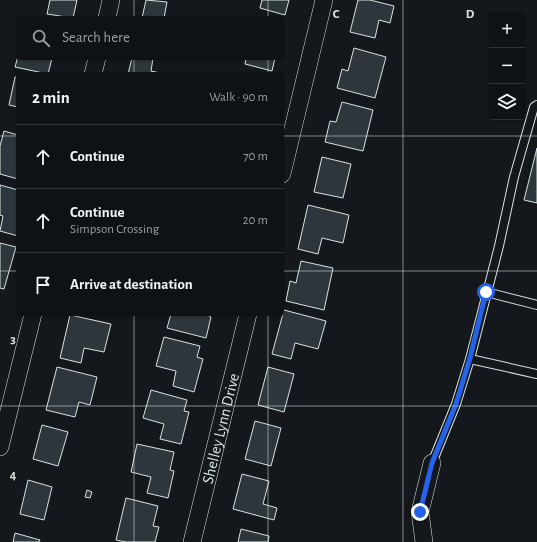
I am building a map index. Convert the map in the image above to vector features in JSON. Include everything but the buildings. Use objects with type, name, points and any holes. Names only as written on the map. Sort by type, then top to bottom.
[{"type":"street","points":[[108,16],[112,0]]},
{"type":"street","points":[[284,166],[324,0]]},
{"type":"street","points":[[94,72],[96,60]]},
{"type":"street","points":[[0,447],[33,316]]},
{"type":"street","name":"Shelley Lynn Drive","points":[[192,542],[248,316]]},
{"type":"street","points":[[424,542],[420,512],[432,463]]},
{"type":"lane","points":[[432,463],[456,404],[470,358],[499,246],[514,177],[534,107],[537,105]]},
{"type":"lane","points":[[486,292],[537,305]]},
{"type":"lane","points":[[470,358],[537,374]]},
{"type":"route","points":[[420,512],[432,463],[456,404],[470,358],[486,292]]}]
